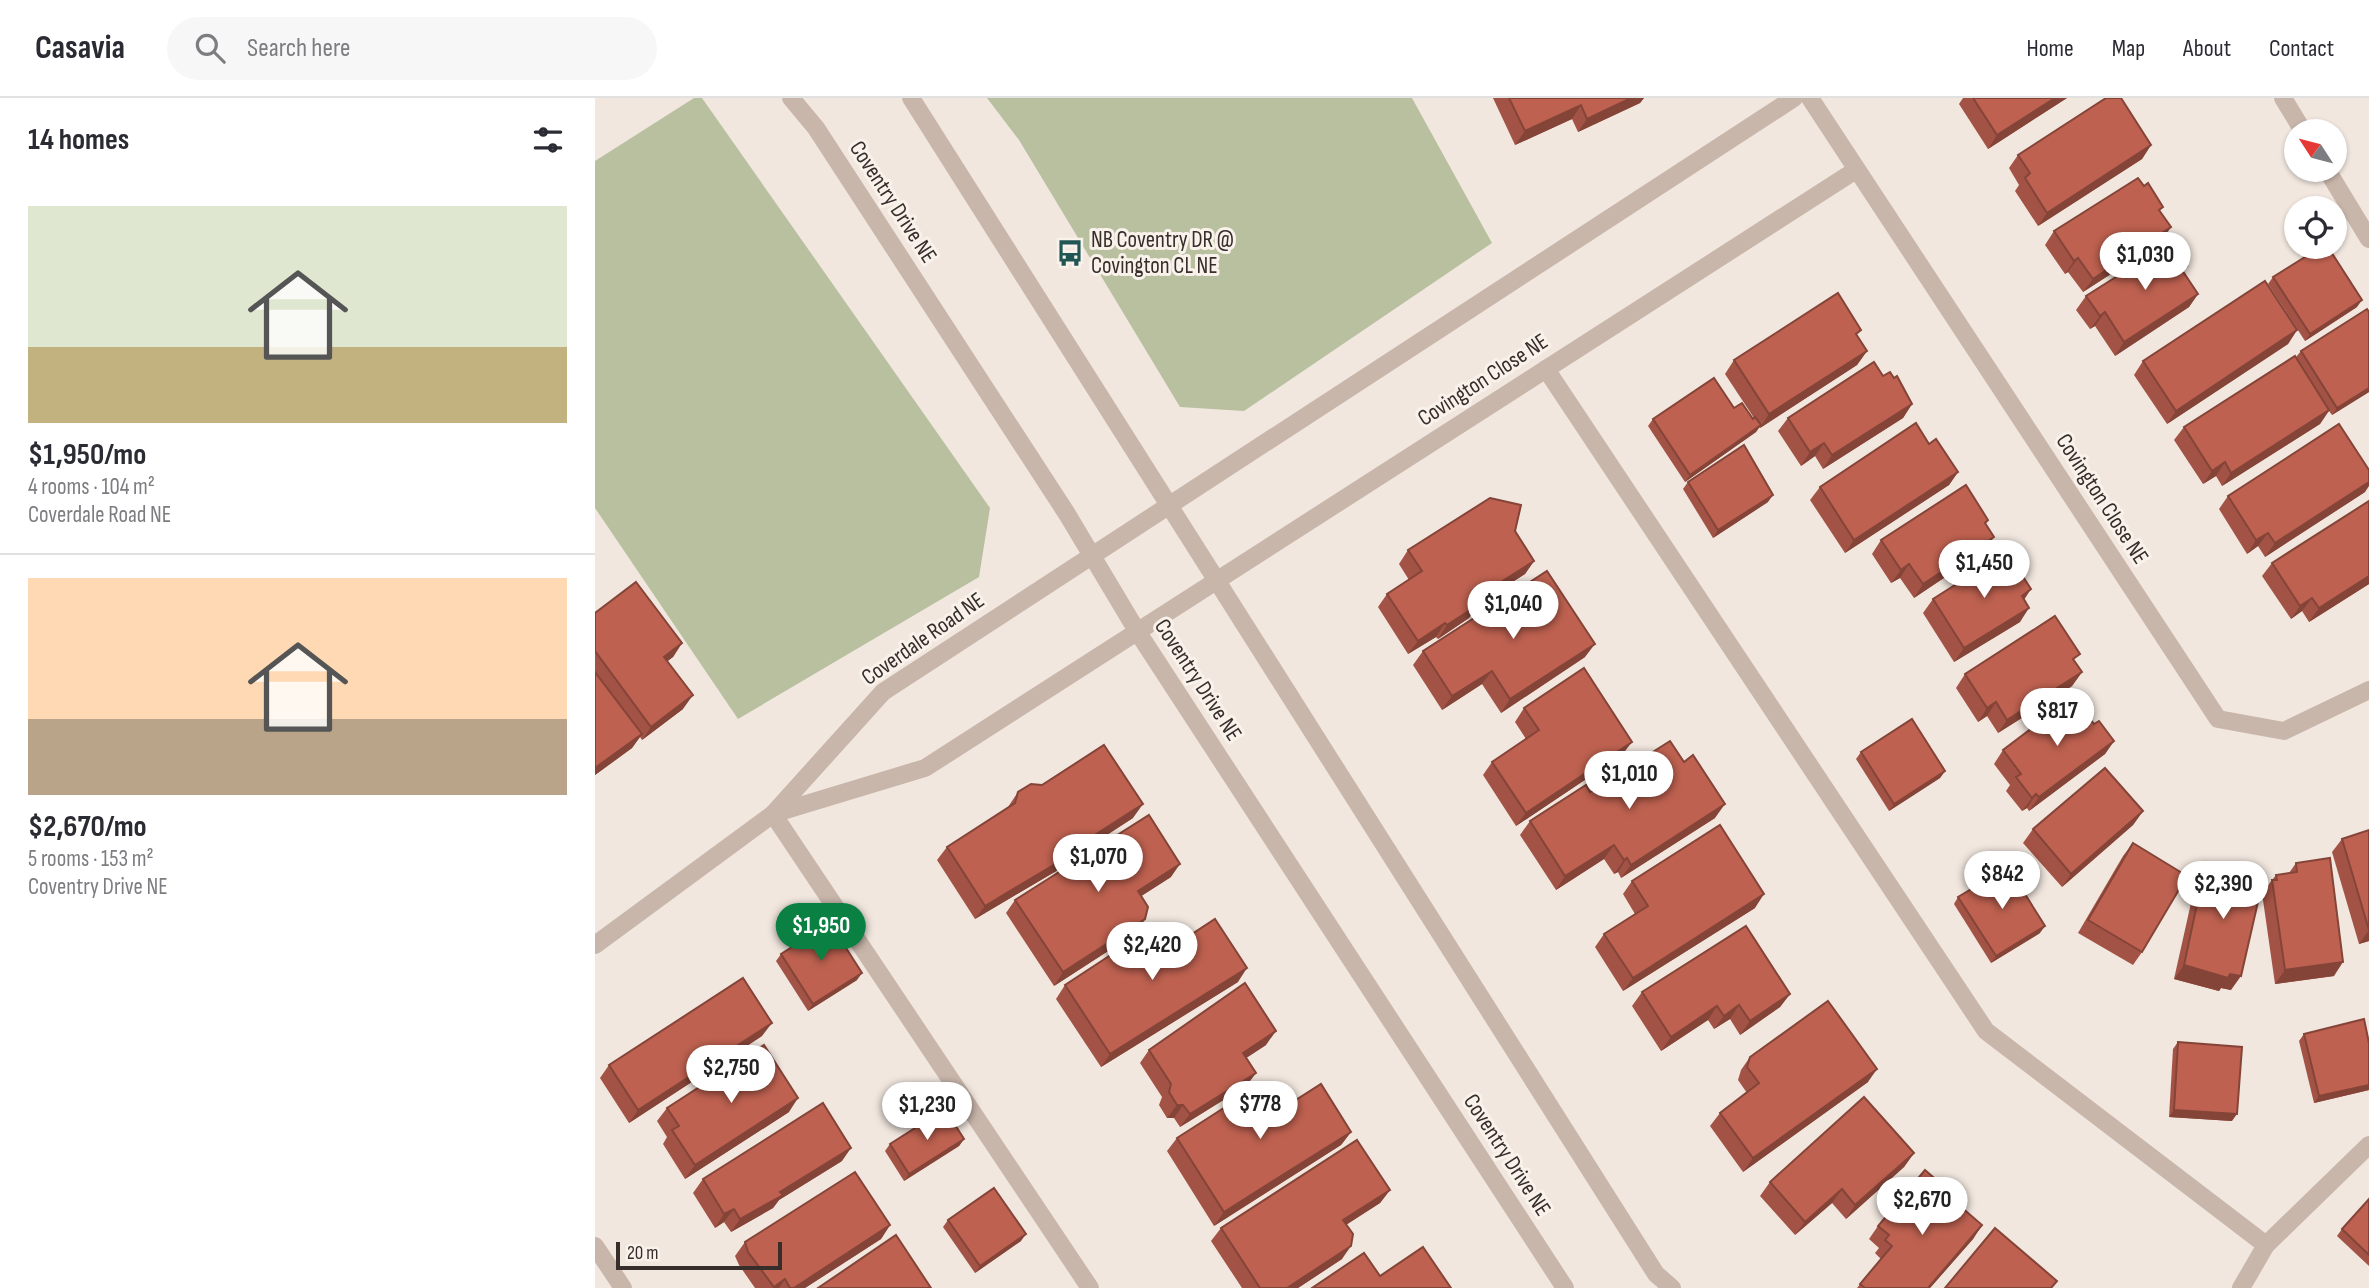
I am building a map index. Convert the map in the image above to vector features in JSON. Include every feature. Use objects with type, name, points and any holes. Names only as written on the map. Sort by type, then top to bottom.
[{"type":"street","name":"Coventry Drive NE","points":[[791,98],[824,140],[1067,514],[1137,631],[1565,1288]]},
{"type":"street","points":[[911,98],[1657,1274],[1672,1288]]},
{"type":"street","points":[[1090,555],[1794,98]]},
{"type":"street","name":"Covington Close NE","points":[[1810,98],[2218,719],[2284,731],[2369,690]]},
{"type":"street","points":[[2283,98],[2296,119]]},
{"type":"street","name":"Covington Close NE","points":[[1137,631],[1856,170]]},
{"type":"street","points":[[2334,182],[2369,239]]},
{"type":"street","points":[[1546,369],[1986,1031],[2266,1245]]},
{"type":"street","name":"Coverdale Road NE","points":[[595,945],[773,814],[883,692],[1090,555]]},
{"type":"street","name":"Coverdale Road NE","points":[[773,814],[925,768],[1137,631]]},
{"type":"street","points":[[773,814],[1090,1288]]},
{"type":"street","points":[[2241,1288],[2266,1245],[2369,1145]]},
{"type":"street","points":[[595,1246],[623,1288]]},
{"type":"green space","points":[[694,98],[702,98],[990,508],[979,577],[738,719],[595,508],[595,161]]},
{"type":"green space","points":[[987,98],[1412,98],[1492,243],[1244,411],[1180,407],[1019,140]]},
{"type":"building","points":[[1509,98],[1631,98],[1587,119],[1581,105],[1525,131]]},
{"type":"building","points":[[1973,98],[2055,98],[1997,135]]},
{"type":"building","points":[[2106,98],[2121,98],[2151,145],[2047,213],[2025,178],[2030,173],[2018,155]]},
{"type":"building","points":[[2138,178],[2144,186],[2148,183],[2163,207],[2159,210],[2171,227],[2093,279],[2078,258],[2074,261],[2054,231]]},
{"type":"building","points":[[2168,244],[2174,244],[2187,266],[2182,270],[2198,294],[2124,342],[2105,312],[2100,316],[2086,296]]},
{"type":"building","points":[[2302,259],[2336,259],[2362,300],[2310,334],[2273,277]]},
{"type":"building","points":[[2265,281],[2297,330],[2176,411],[2143,361]]},
{"type":"building","points":[[1838,293],[1861,330],[1856,334],[1867,351],[1769,414],[1734,360]]},
{"type":"building","points":[[2367,309],[2369,388],[2337,408],[2301,351]]},
{"type":"building","points":[[2295,356],[2329,410],[2231,473],[2225,462],[2212,471],[2184,427]]},
{"type":"building","points":[[1874,362],[1883,376],[1890,372],[1894,378],[1897,376],[1912,404],[1832,455],[1824,443],[1810,452],[1788,418]]},
{"type":"building","points":[[1714,378],[1734,408],[1742,403],[1753,419],[1755,417],[1761,425],[1690,475],[1653,419]]},
{"type":"building","points":[[1916,423],[1929,444],[1936,439],[1958,472],[1854,540],[1820,487]]},
{"type":"building","points":[[2339,424],[2369,470],[2369,482],[2275,543],[2268,533],[2256,540],[2228,496]]},
{"type":"building","points":[[1744,445],[1773,495],[1718,530],[1688,482]]},
{"type":"building","points":[[1966,485],[1988,520],[1985,523],[1994,537],[1923,584],[1909,564],[1901,570],[1881,540]]},
{"type":"building","points":[[1490,498],[1521,505],[1515,531],[1534,561],[1474,599],[1478,605],[1418,641],[1387,594],[1422,571],[1408,550]]},
{"type":"building","points":[[2369,501],[2369,576],[2319,608],[2312,598],[2300,606],[2272,563]]},
{"type":"building","points":[[2007,552],[2031,589],[2022,596],[2029,608],[1964,648],[1933,599]]},
{"type":"building","points":[[1547,571],[1595,644],[1510,699],[1492,671],[1452,696],[1423,651]]},
{"type":"building","points":[[636,582],[682,643],[664,657],[693,695],[651,727],[595,651],[595,613]]},
{"type":"building","points":[[2055,616],[2080,654],[2073,659],[2082,672],[2007,720],[1996,702],[1987,708],[1965,674]]},
{"type":"building","points":[[1584,668],[1632,742],[1526,813],[1492,762],[1539,730],[1524,708]]},
{"type":"building","points":[[595,672],[642,734],[595,768]]},
{"type":"building","points":[[2073,697],[2094,724],[2099,721],[2114,741],[2039,797],[2036,794],[2032,798],[2016,777],[2021,774],[2003,750]]},
{"type":"building","points":[[1912,719],[1945,771],[1894,804],[1861,752]]},
{"type":"building","points":[[1670,741],[1684,762],[1693,755],[1725,804],[1631,865],[1614,845],[1565,876],[1530,821],[1586,785],[1590,792]]},
{"type":"building","points":[[1104,745],[1143,804],[1065,854],[1067,857],[985,906],[947,847],[1015,803],[1018,792],[1031,784],[1042,785]]},
{"type":"building","points":[[2105,768],[2143,811],[2071,874],[2033,829]]},
{"type":"building","points":[[1149,815],[1180,864],[1138,891],[1148,907],[1145,919],[1063,972],[1015,900]]},
{"type":"building","points":[[1720,825],[1764,894],[1633,978],[1604,934],[1648,906],[1632,881]]},
{"type":"building","points":[[2369,830],[2369,930],[2342,839]]},
{"type":"building","points":[[2133,843],[2187,876],[2142,952],[2088,920]]},
{"type":"building","points":[[2330,858],[2343,962],[2285,970],[2272,880],[2277,880],[2276,875],[2297,872],[2296,863]]},
{"type":"building","points":[[2206,862],[2232,868],[2231,873],[2263,880],[2241,976],[2230,974],[2228,978],[2184,965]]},
{"type":"building","points":[[2008,867],[2045,926],[1996,956],[1958,897]]},
{"type":"building","points":[[1215,919],[1247,968],[1110,1054],[1065,985],[1152,928],[1166,951]]},
{"type":"building","points":[[830,923],[862,973],[813,1004],[781,954]]},
{"type":"building","points":[[1746,926],[1790,994],[1750,1021],[1739,1005],[1724,1016],[1717,1006],[1671,1037],[1642,992]]},
{"type":"building","points":[[743,978],[772,1023],[638,1110],[609,1065]]},
{"type":"building","points":[[1245,983],[1276,1031],[1243,1053],[1256,1073],[1190,1114],[1183,1105],[1177,1105],[1169,1092],[1171,1084],[1149,1050]]},
{"type":"building","points":[[1828,1001],[1877,1069],[1753,1158],[1720,1113],[1759,1083],[1747,1067],[1750,1057]]},
{"type":"building","points":[[2364,1019],[2369,1043],[2369,1085],[2319,1096],[2304,1034]]},
{"type":"building","points":[[2178,1042],[2242,1047],[2237,1114],[2174,1110]]},
{"type":"building","points":[[764,1045],[798,1098],[695,1165],[672,1130],[679,1126],[667,1108]]},
{"type":"building","points":[[1263,1083],[1280,1110],[1321,1084],[1351,1132],[1224,1212],[1177,1138]]},
{"type":"building","points":[[1864,1097],[1914,1153],[1855,1205],[1842,1189],[1805,1222],[1770,1182]]},
{"type":"building","points":[[823,1103],[851,1148],[780,1192],[783,1195],[740,1219],[734,1209],[724,1214],[703,1179]]},
{"type":"building","points":[[945,1109],[964,1139],[909,1174],[890,1144]]},
{"type":"building","points":[[1357,1140],[1390,1190],[1343,1220],[1353,1234],[1351,1246],[1287,1288],[1260,1288],[1221,1228]]},
{"type":"building","points":[[1925,1170],[1956,1197],[1953,1200],[1982,1225],[1928,1288],[1865,1288],[1860,1284],[1892,1246],[1885,1240],[1889,1235],[1878,1226]]},
{"type":"building","points":[[855,1172],[890,1225],[794,1288],[790,1288],[785,1279],[774,1287],[748,1252],[745,1242]]},
{"type":"building","points":[[994,1188],[1026,1234],[980,1266],[948,1220]]},
{"type":"building","points":[[2369,1199],[2369,1255],[2342,1229]]},
{"type":"building","points":[[1995,1228],[2057,1281],[2051,1288],[1945,1288]]},
{"type":"building","points":[[896,1235],[931,1288],[818,1288]]},
{"type":"building","points":[[1423,1247],[1451,1288],[1312,1288],[1364,1253],[1380,1276]]},
{"type":"place","name":"NB Coventry DR @ Covington CL NE","points":[[1070,253]]}]
